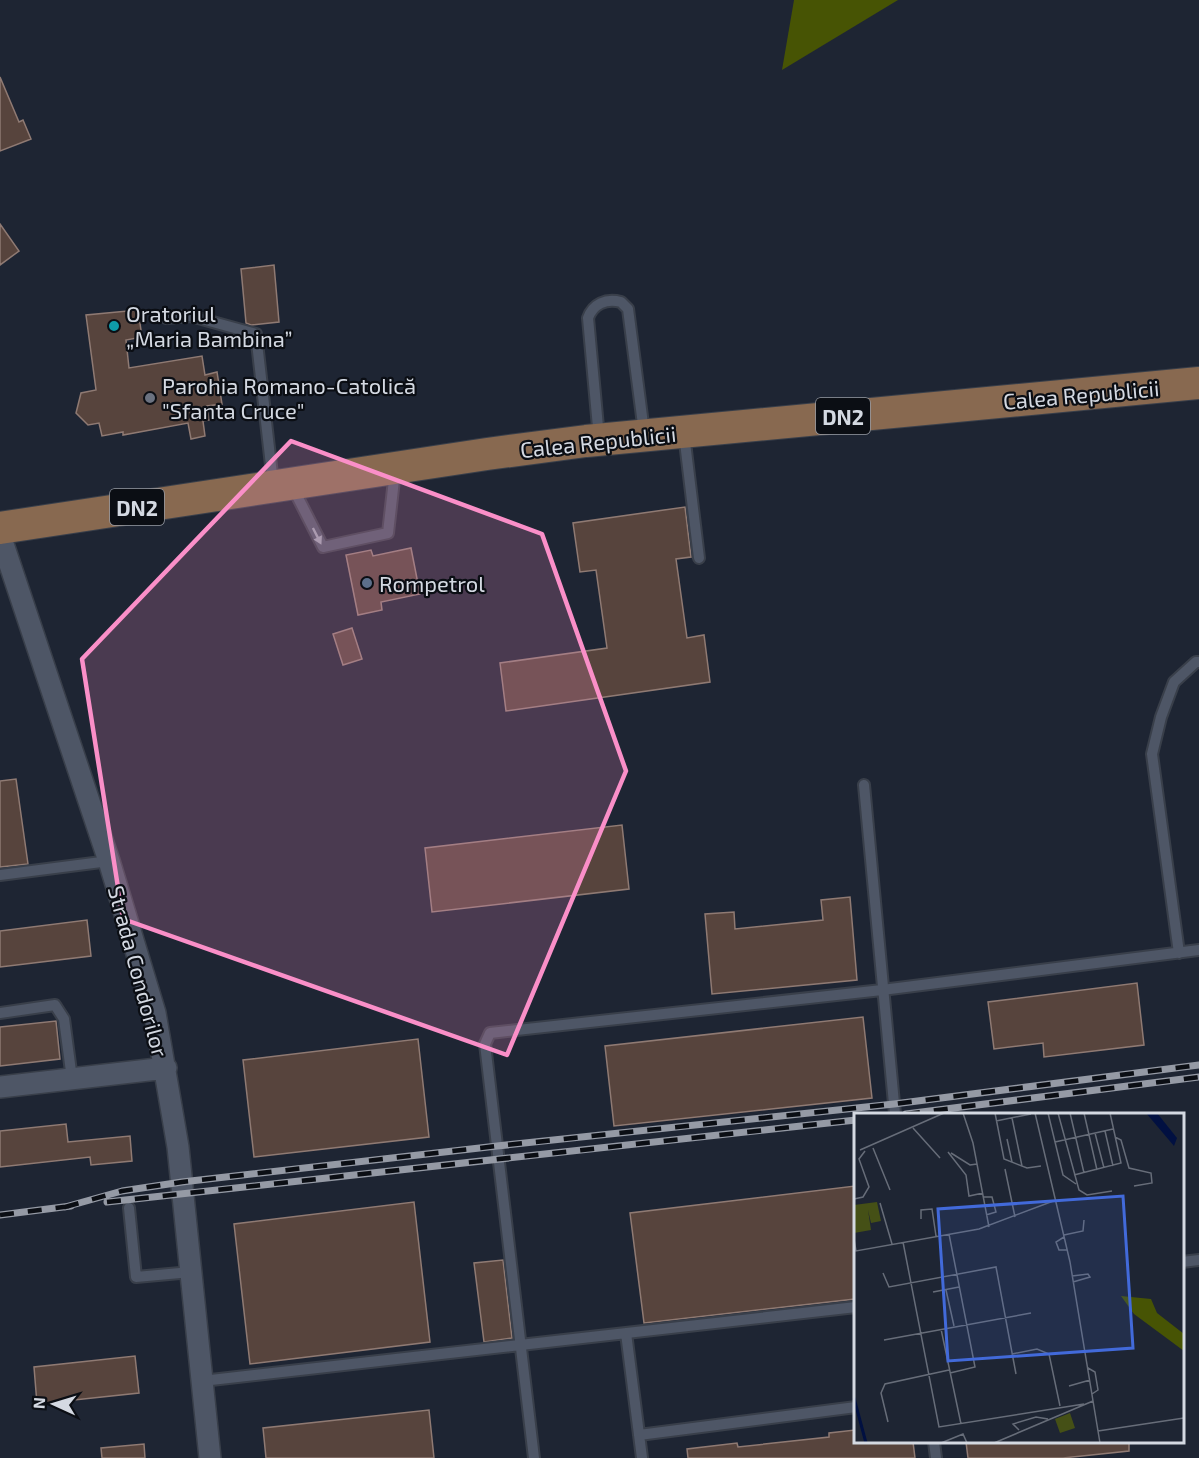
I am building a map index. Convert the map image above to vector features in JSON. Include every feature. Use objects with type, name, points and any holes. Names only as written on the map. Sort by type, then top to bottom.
[{"type":"main road","name":"Calea Republicii","points":[[0,528],[396,467],[599,440],[1199,383]]},
{"type":"street","name":"Strada Condorilor","points":[[0,535],[108,861],[155,1013],[178,1147],[210,1458]]},
{"type":"street","points":[[0,1087],[166,1068]]},
{"type":"lane","points":[[599,440],[588,318],[591,310],[597,304],[616,300],[628,309],[644,435]]},
{"type":"lane","points":[[166,318],[191,316],[256,334],[282,485],[322,547],[388,533],[396,467]]},
{"type":"lane","points":[[684,431],[699,558]]},
{"type":"lane","points":[[1179,953],[1152,754],[1161,717],[1174,682],[1199,662]]},
{"type":"lane","points":[[864,785],[895,1113]]},
{"type":"lane","points":[[0,875],[108,861]]},
{"type":"lane","points":[[534,1458],[485,1044],[490,1033],[882,990],[1199,950]]},
{"type":"lane","points":[[0,1013],[55,1005],[64,1019],[72,1079]]},
{"type":"lane","points":[[129,1208],[136,1277],[191,1272]]},
{"type":"lane","points":[[1184,1262],[1199,1260]]},
{"type":"lane","points":[[202,1381],[854,1306]]},
{"type":"lane","points":[[626,1333],[642,1458]]},
{"type":"lane","points":[[639,1435],[854,1407]]},
{"type":"lane","points":[[934,1443],[936,1458]]},
{"type":"highlighted area","points":[[291,441],[542,534],[626,771],[507,1055],[123,919],[82,659]]},
{"type":"green space","points":[[794,0],[898,0],[782,70]]},
{"type":"building","points":[[0,77],[19,122],[23,120],[31,139],[0,151]]},
{"type":"building","points":[[0,224],[19,251],[0,265]]},
{"type":"building","points":[[274,265],[279,322],[251,325],[246,323],[241,269]]},
{"type":"building","name":"Parohia Romano-Catolică \"Sfanta Cruce\"","points":[[138,310],[142,337],[126,340],[129,368],[202,356],[205,375],[217,372],[222,404],[207,406],[209,420],[203,421],[205,436],[191,439],[188,423],[123,435],[123,432],[102,436],[99,423],[88,425],[76,413],[81,393],[96,390],[86,315]]},
{"type":"building","points":[[685,507],[691,557],[676,559],[687,638],[704,635],[710,682],[506,711],[500,663],[607,648],[596,570],[580,572],[573,523]]},
{"type":"building","points":[[411,548],[420,594],[381,602],[382,610],[358,615],[346,555],[371,550],[373,556]]},
{"type":"building","points":[[352,628],[362,659],[343,665],[333,634]]},
{"type":"building","points":[[16,779],[28,864],[0,867],[0,781]]},
{"type":"building","points":[[622,825],[629,889],[432,912],[425,848]]},
{"type":"building","points":[[850,897],[857,980],[712,994],[705,914],[734,912],[735,929],[823,920],[821,900]]},
{"type":"building","points":[[87,920],[91,956],[0,967],[0,931]]},
{"type":"building","points":[[1137,983],[1144,1045],[1044,1057],[1043,1043],[994,1049],[988,1002]]},
{"type":"building","points":[[863,1017],[872,1098],[614,1126],[605,1046]]},
{"type":"building","points":[[56,1021],[60,1059],[0,1066],[0,1027]]},
{"type":"building","points":[[418,1039],[429,1137],[254,1157],[243,1060]]},
{"type":"building","points":[[66,1124],[68,1142],[130,1136],[132,1161],[91,1165],[90,1157],[0,1167],[0,1131]]},
{"type":"building","points":[[854,1186],[854,1299],[644,1323],[630,1213]]},
{"type":"building","points":[[414,1202],[430,1342],[250,1364],[234,1224]]},
{"type":"building","points":[[503,1260],[512,1338],[484,1342],[474,1263]]},
{"type":"building","points":[[135,1356],[139,1393],[37,1404],[34,1367]]},
{"type":"building","points":[[429,1410],[434,1458],[266,1458],[263,1428]]},
{"type":"building","points":[[854,1430],[854,1443],[913,1443],[915,1458],[688,1458],[687,1449],[737,1443],[738,1447],[829,1437],[829,1433]]},
{"type":"building","points":[[966,1443],[1129,1443],[1129,1451],[1063,1458],[968,1458]]},
{"type":"building","points":[[144,1444],[145,1458],[102,1458],[101,1448]]},
{"type":"railway","points":[[65,1207],[122,1191],[182,1182],[894,1104],[1199,1065]]},
{"type":"railway","points":[[914,1113],[1199,1077]]},
{"type":"railway","points":[[107,1202],[854,1120]]},
{"type":"railway","points":[[0,1215],[71,1206]]},
{"type":"place","name":"Oratoriul „Maria Bambina”","points":[[114,326]]},
{"type":"place","name":"Parohia Romano-Catolică \"Sfanta Cruce\"","points":[[150,398]]},
{"type":"place","name":"Rompetrol","points":[[367,583]]}]
